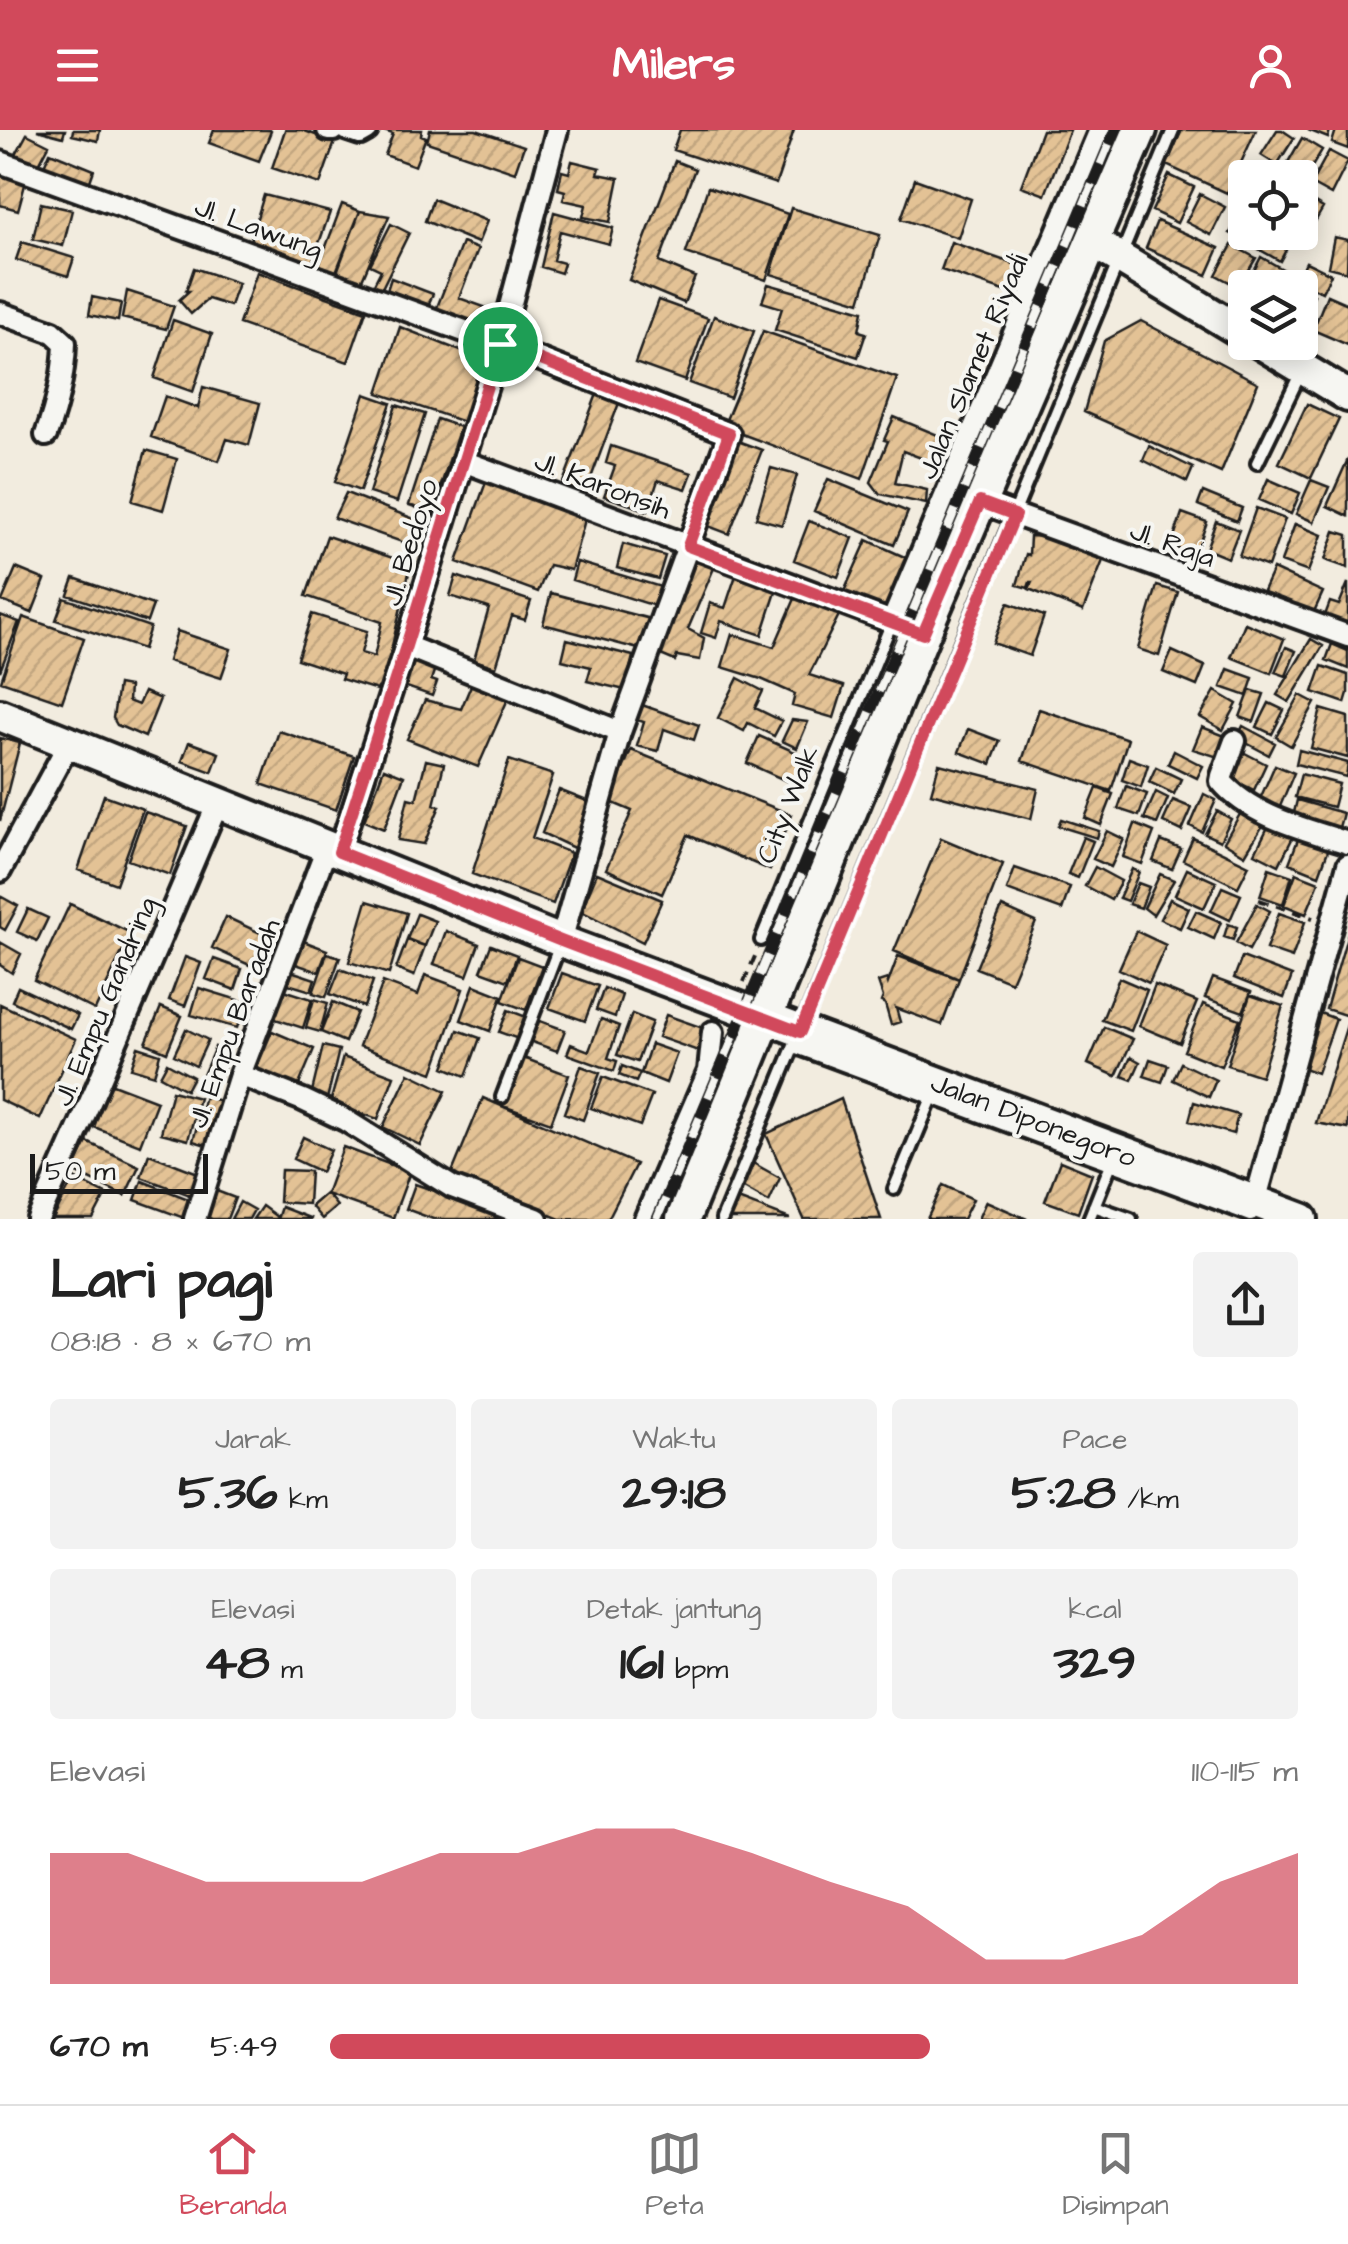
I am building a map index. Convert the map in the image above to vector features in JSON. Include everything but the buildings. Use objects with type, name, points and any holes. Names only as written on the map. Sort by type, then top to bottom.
[{"type":"main road","points":[[683,1219],[751,1014],[910,628],[980,502],[1140,130]]},
{"type":"main road","points":[[1093,242],[1228,324]]},
{"type":"main road","points":[[1288,360],[1348,396]]},
{"type":"main road","name":"Jalan Diponegoro","points":[[0,715],[751,1014],[797,1039],[1252,1212],[1302,1219]]},
{"type":"street","points":[[348,130],[360,134],[367,130]]},
{"type":"street","name":"Jl. Bedoyo","points":[[333,849],[406,646],[500,344],[557,130]]},
{"type":"street","name":"Jalan Slamet Riyadi","points":[[910,628],[1010,348],[1100,130]]},
{"type":"street","name":"Jl. Lawung","points":[[0,162],[500,344],[729,434],[688,546]]},
{"type":"street","points":[[0,314],[53,332],[65,343],[58,402],[46,435]]},
{"type":"street","points":[[1010,348],[1040,363]]},
{"type":"street","name":"Jl. Karonsih","points":[[462,461],[910,628]]},
{"type":"street","name":"Jl. Raja","points":[[980,502],[1348,636]]},
{"type":"street","points":[[561,941],[620,732],[688,546]]},
{"type":"street","points":[[406,646],[620,732]]},
{"type":"street","points":[[1235,741],[1221,778],[1224,786],[1270,815],[1348,843]]},
{"type":"street","points":[[0,871],[69,743]]},
{"type":"street","name":"Jl. Empu Gandring","points":[[38,1219],[218,803]]},
{"type":"street","name":"Jl. Empu Baradah","points":[[194,1219],[240,1075],[333,849]]},
{"type":"street","points":[[1252,1212],[1348,865]]},
{"type":"street","points":[[645,1219],[709,1070],[713,1032]]},
{"type":"street","points":[[240,1075],[346,1120],[452,1187],[538,1219]]},
{"type":"lane","points":[[722,1219],[1174,130]]},
{"type":"lane","points":[[1257,462],[1303,369]]},
{"type":"lane","points":[[821,850],[910,628],[1006,412]]},
{"type":"lane","name":"City Walk","points":[[761,940],[910,628]]},
{"type":"lane","points":[[502,1098],[561,941]]},
{"type":"lane","points":[[894,1189],[935,1090]]},
{"type":"lane","points":[[1089,1219],[1114,1157]]},
{"type":"lane","points":[[1094,1206],[1131,1219]]},
{"type":"path","points":[[1259,900],[1332,925]]},
{"type":"path","points":[[751,1014],[761,940]]},
{"type":"railway","points":[[657,1219],[1115,130]]},
{"type":"route","points":[[500,344],[729,434],[688,546],[923,634],[980,502],[1015,515],[800,1032],[339,852],[500,344]]}]
